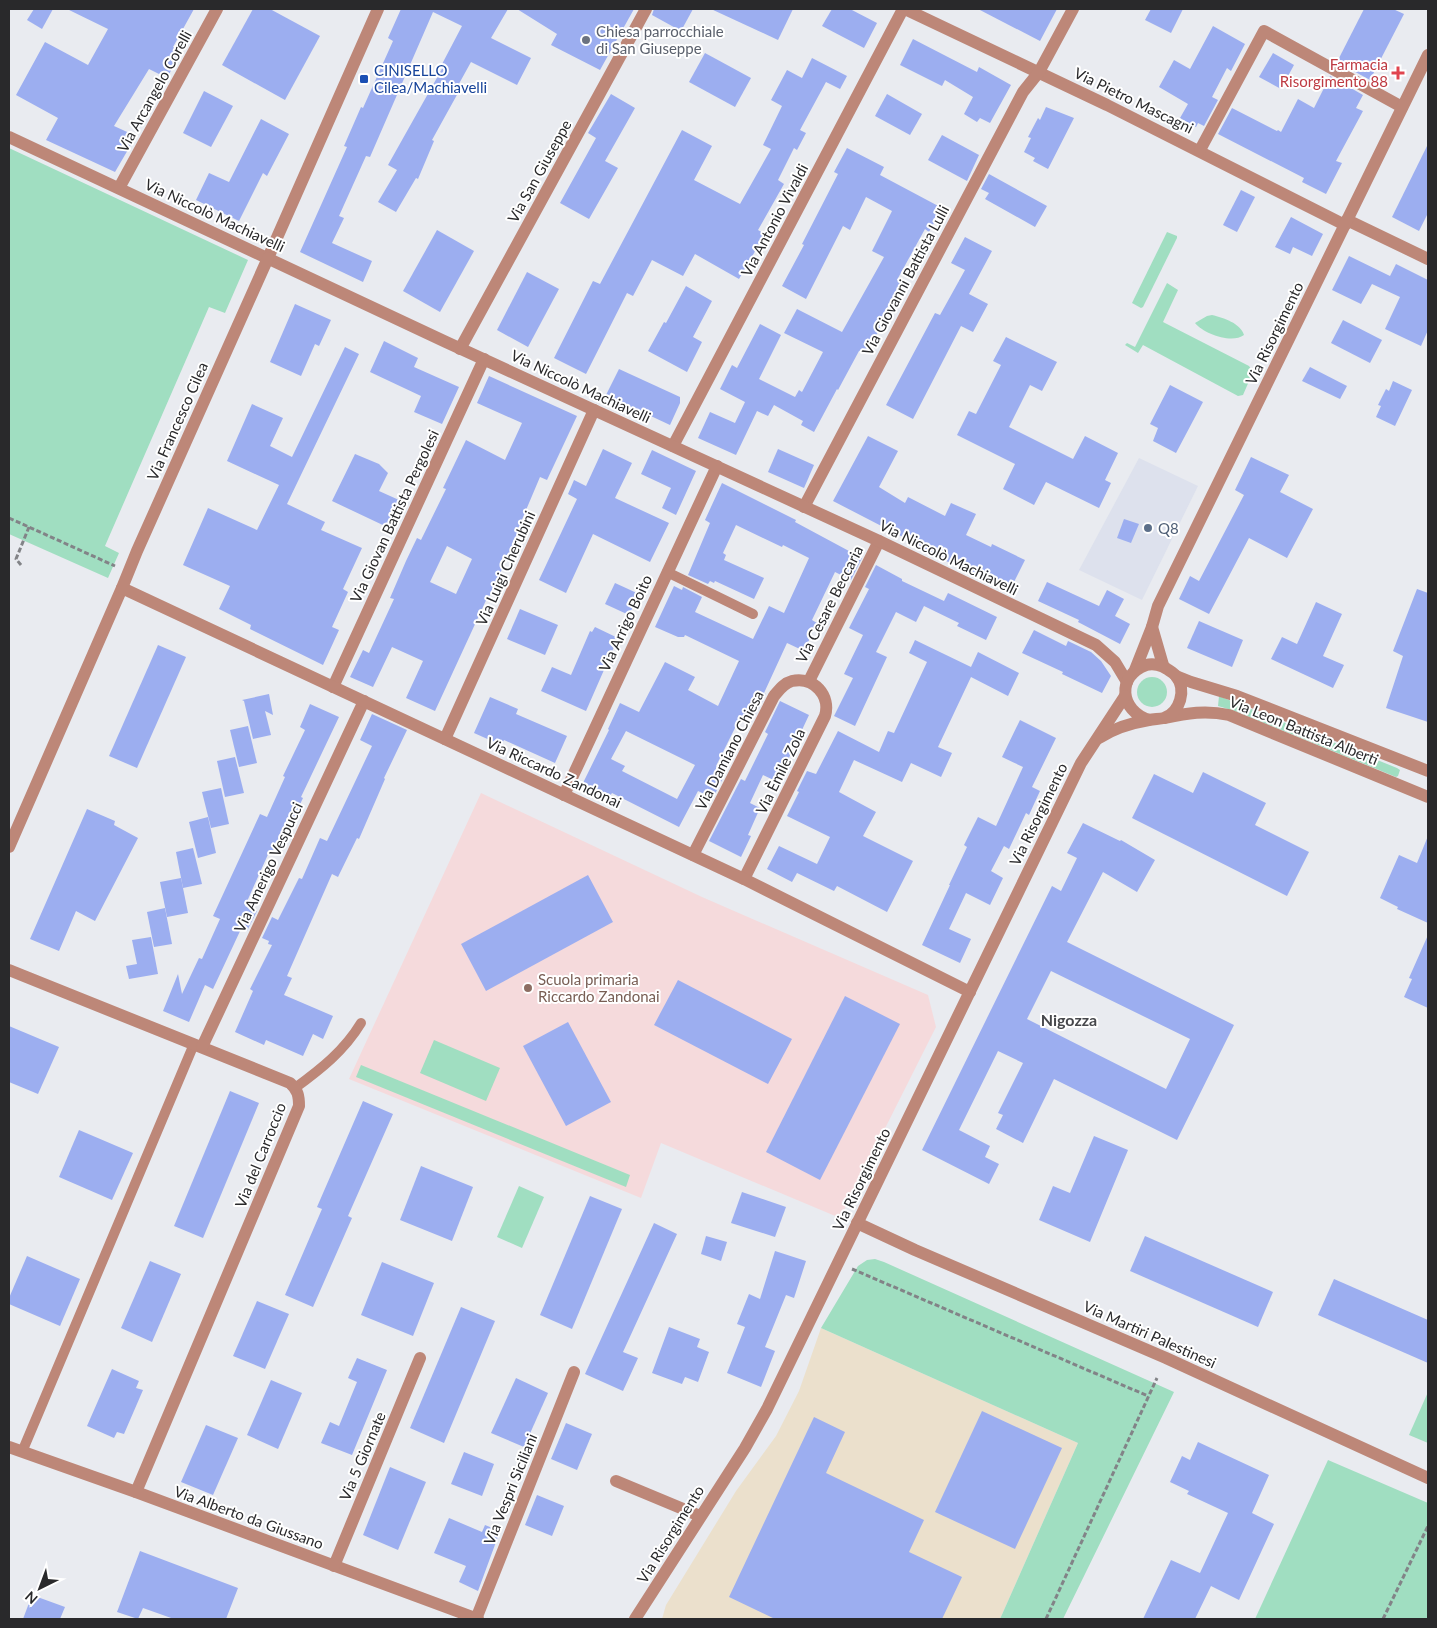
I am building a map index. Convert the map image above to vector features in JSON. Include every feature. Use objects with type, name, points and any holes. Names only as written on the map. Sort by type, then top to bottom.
[{"type":"street","name":"Via Arcangelo Corelli","points":[[119,188],[217,9]]},
{"type":"street","name":"Via Francesco Cilea","points":[[9,847],[128,572],[378,9]]},
{"type":"street","name":"Via San Giuseppe","points":[[460,348],[646,9]]},
{"type":"street","name":"Via Pietro Mascagni","points":[[904,9],[1039,72],[1346,222],[1428,258]]},
{"type":"street","name":"Via Antonio Vivaldi","points":[[673,446],[904,9]]},
{"type":"street","name":"Via Giovanni Battista Lulli","points":[[804,507],[1023,92],[1039,72],[1073,9]]},
{"type":"street","points":[[1200,150],[1264,31],[1402,107]]},
{"type":"street","name":"Via Risorgimento","points":[[1135,670],[1158,606],[1428,55]]},
{"type":"street","name":"Via Niccolò Machiavelli","points":[[9,137],[879,541],[1096,645],[1115,662],[1127,682]]},
{"type":"street","name":"Via Giovan Battista Pergolesi","points":[[333,687],[484,359]]},
{"type":"street","name":"Via Luigi Cherubini","points":[[445,739],[594,410]]},
{"type":"street","name":"Via Arrigo Boito","points":[[564,795],[717,466]]},
{"type":"street","name":"Via Cesare Beccaria","points":[[809,681],[879,541]]},
{"type":"street","name":"Via Riccardo Zandonai","points":[[122,588],[744,879],[970,992]]},
{"type":"street","points":[[1152,626],[1163,665],[1176,676],[1180,683],[1181,700],[1172,713],[1165,718],[1150,720],[1133,712],[1128,705],[1125,696],[1127,682],[1135,670],[1148,664],[1163,665]]},
{"type":"street","name":"Via Leon Battista Alberti","points":[[1176,676],[1231,694],[1428,771]]},
{"type":"street","name":"Via Damiano Chiesa","points":[[693,855],[774,696],[785,684],[792,681],[809,681]]},
{"type":"street","name":"Via Èmile Zola","points":[[744,879],[825,716],[827,709],[824,695],[809,681]]},
{"type":"street","name":"Via Risorgimento","points":[[635,1619],[744,1448],[766,1409],[1081,763],[1125,696]]},
{"type":"street","name":"Via Amerigo Vespucci","points":[[198,1045],[364,701]]},
{"type":"street","name":"Via Leon Battista Alberti","points":[[1165,718],[1204,711],[1229,715],[1428,797]]},
{"type":"street","name":"Via Risorgimento","points":[[1095,741],[1107,733],[1128,724],[1150,720]]},
{"type":"street","name":"Via del Carroccio","points":[[9,970],[290,1083],[299,1096],[299,1106],[136,1492]]},
{"type":"street","name":"Via Martiri Palestinesi","points":[[857,1223],[915,1250],[1166,1358],[1428,1478]]},
{"type":"street","name":"Via 5 Giornate","points":[[334,1566],[420,1358]]},
{"type":"street","name":"Via Vespri Siciliani","points":[[477,1619],[574,1372]]},
{"type":"street","name":"Via Alberto da Giussano","points":[[9,1447],[334,1566],[460,1616],[477,1619]]},
{"type":"street","points":[[616,1481],[700,1516]]},
{"type":"lane","points":[[667,572],[753,614]]},
{"type":"lane","points":[[295,1088],[342,1050],[361,1023]]},
{"type":"lane","points":[[22,1452],[198,1045]]},
{"type":"path","points":[[9,518],[128,572]]},
{"type":"path","points":[[20,565],[16,559],[29,527]]},
{"type":"path","points":[[852,1269],[1148,1396]]},
{"type":"path","points":[[1046,1619],[1157,1378]]},
{"type":"path","points":[[1382,1619],[1428,1526]]},
{"type":"shaded area","points":[[1139,458],[1198,486],[1142,600],[1079,570]]},
{"type":"shaded area","points":[[481,793],[702,897],[928,995],[936,1027],[840,1218],[661,1143],[641,1198],[349,1079]]},
{"type":"shaded area","points":[[821,1328],[1078,1443],[1000,1619],[662,1619],[666,1605],[736,1491],[776,1436],[799,1391]]},
{"type":"green space","points":[[9,148],[248,260],[225,313],[209,307],[105,546],[119,553],[108,578],[9,534]]},
{"type":"green space","points":[[1167,232],[1177,236],[1177,238],[1141,308],[1132,303]]},
{"type":"green space","points":[[1167,283],[1178,290],[1163,322],[1249,366],[1253,372],[1243,395],[1238,396],[1143,345],[1138,353],[1125,345],[1127,343],[1135,347]]},
{"type":"green space","points":[[1212,315],[1235,324],[1244,335],[1239,338],[1226,338],[1211,334],[1195,323]]},
{"type":"green space","points":[[1152,677],[1162,682],[1167,692],[1162,702],[1152,707],[1142,702],[1137,692],[1142,682]]},
{"type":"green space","points":[[1219,696],[1397,768],[1400,770],[1398,776],[1396,777],[1235,711],[1218,706]]},
{"type":"green space","points":[[434,1040],[500,1068],[486,1101],[420,1073]]},
{"type":"green space","points":[[361,1065],[630,1175],[626,1187],[356,1077]]},
{"type":"green space","points":[[519,1186],[544,1197],[522,1248],[497,1237]]},
{"type":"green space","points":[[875,1259],[1174,1392],[1063,1619],[1000,1619],[1078,1443],[821,1328],[858,1266],[867,1260]]},
{"type":"green space","points":[[1428,1392],[1428,1443],[1409,1435]]},
{"type":"green space","points":[[1328,1460],[1428,1503],[1428,1619],[1255,1619]]},
{"type":"building","points":[[34,9],[53,9],[42,29],[27,20]]},
{"type":"building","points":[[67,9],[194,9],[173,47],[181,52],[167,78],[149,69],[114,126],[136,136],[115,172],[46,140],[58,118],[16,95],[45,42],[88,65],[108,29]]},
{"type":"building","points":[[253,9],[270,9],[320,36],[285,100],[222,65]]},
{"type":"building","points":[[401,9],[508,9],[491,38],[531,58],[517,85],[471,62],[455,91],[458,93],[432,140],[434,141],[418,179],[416,178],[396,212],[378,202],[397,170],[388,165],[443,67],[441,66],[462,26],[433,12],[370,157],[366,156],[339,216],[344,218],[332,243],[372,261],[363,282],[300,252],[347,147],[344,146],[361,107],[363,108],[393,41],[388,38]]},
{"type":"building","name":"Chiesa parrocchiale di San Giuseppe","points":[[517,9],[634,9],[600,70],[551,45],[557,34]]},
{"type":"building","points":[[654,9],[693,9],[681,31],[652,15]]},
{"type":"building","points":[[711,9],[793,9],[778,40]]},
{"type":"building","points":[[832,9],[850,9],[877,23],[864,48],[822,26]]},
{"type":"building","points":[[978,9],[1057,9],[1040,41]]},
{"type":"building","points":[[1151,9],[1183,9],[1171,33],[1145,20]]},
{"type":"building","points":[[1364,9],[1393,9],[1404,14],[1370,80],[1337,62]]},
{"type":"building","points":[[1213,26],[1245,44],[1231,71],[1227,68],[1212,97],[1218,100],[1204,126],[1198,123],[1196,127],[1180,118],[1188,104],[1159,87],[1174,60],[1190,69]]},
{"type":"building","points":[[913,39],[977,72],[979,67],[1011,85],[990,123],[980,118],[977,122],[964,114],[973,97],[945,80],[942,86],[900,65]]},
{"type":"building","points":[[705,53],[751,78],[735,107],[689,82]]},
{"type":"building","points":[[1273,53],[1294,65],[1281,89],[1259,77]]},
{"type":"building","points":[[812,58],[847,76],[840,89],[826,82],[800,130],[806,133],[797,150],[794,148],[778,180],[784,184],[758,230],[765,234],[739,279],[695,254],[683,276],[652,260],[633,296],[627,293],[586,374],[554,358],[593,281],[600,284],[682,130],[712,146],[694,180],[740,204],[771,149],[763,145],[782,106],[771,100],[787,70],[802,78]]},
{"type":"building","points":[[1330,76],[1363,95],[1356,108],[1363,111],[1336,161],[1342,163],[1326,194],[1302,182],[1304,178],[1218,134],[1232,108],[1281,132],[1298,99],[1314,108]]},
{"type":"building","points":[[204,91],[233,106],[211,147],[183,133]]},
{"type":"building","points":[[611,94],[635,108],[605,161],[618,168],[589,219],[560,203],[596,138],[588,133]]},
{"type":"building","points":[[887,94],[922,114],[910,135],[875,116]]},
{"type":"building","points":[[1046,107],[1074,118],[1048,169],[1033,161],[1035,158],[1024,152],[1031,138],[1028,137],[1038,118],[1040,120]]},
{"type":"building","points":[[261,119],[289,134],[267,176],[263,173],[239,221],[196,200],[209,173],[229,182]]},
{"type":"building","points":[[942,135],[979,155],[967,181],[928,160]]},
{"type":"building","points":[[1428,144],[1428,213],[1419,231],[1392,217]]},
{"type":"building","points":[[847,148],[884,167],[880,175],[942,208],[929,232],[925,229],[897,280],[901,282],[881,319],[884,321],[866,354],[859,351],[814,432],[801,425],[803,421],[774,405],[768,416],[757,411],[736,455],[698,438],[710,412],[735,423],[745,402],[720,389],[732,365],[737,368],[760,324],[781,335],[759,379],[795,397],[799,390],[802,392],[823,352],[784,333],[797,309],[842,332],[884,257],[872,251],[892,211],[866,197],[850,230],[843,226],[806,299],[782,286],[838,174],[834,172]]},
{"type":"building","points":[[989,174],[1047,206],[1035,227],[985,199],[989,193],[981,189]]},
{"type":"building","points":[[1241,190],[1255,197],[1237,232],[1223,225]]},
{"type":"building","points":[[1291,217],[1323,234],[1312,256],[1293,247],[1290,254],[1275,247]]},
{"type":"building","points":[[437,230],[474,251],[440,312],[403,291]]},
{"type":"building","points":[[965,237],[992,251],[969,294],[988,304],[973,332],[961,326],[913,419],[886,405],[935,313],[940,315],[965,270],[951,263]]},
{"type":"building","points":[[1349,256],[1390,276],[1396,264],[1428,280],[1428,330],[1421,346],[1385,329],[1400,297],[1372,284],[1361,304],[1332,290]]},
{"type":"building","points":[[527,272],[559,289],[528,347],[497,330]]},
{"type":"building","points":[[686,286],[712,301],[693,337],[702,342],[687,372],[648,351]]},
{"type":"building","points":[[295,304],[331,320],[319,346],[315,344],[301,376],[270,362]]},
{"type":"building","points":[[1343,320],[1382,340],[1370,363],[1331,343]]},
{"type":"building","points":[[1006,337],[1057,362],[1042,391],[1030,385],[1009,427],[1073,459],[1085,436],[1118,453],[1105,480],[1111,483],[1099,508],[1046,482],[1034,505],[1003,489],[1015,464],[957,435],[969,411],[976,414],[1001,365],[993,361]]},
{"type":"building","points":[[384,341],[418,358],[414,367],[459,387],[442,424],[414,412],[421,396],[370,372]]},
{"type":"building","points":[[345,347],[359,354],[287,504],[325,522],[321,530],[362,548],[343,589],[348,592],[332,627],[339,630],[323,665],[250,629],[251,625],[219,609],[230,586],[183,565],[208,508],[257,530],[279,485],[227,461],[252,404],[283,418],[270,446],[292,457]]},
{"type":"building","points":[[1310,367],[1347,386],[1340,399],[1302,381]]},
{"type":"building","points":[[619,369],[680,397],[680,403],[670,425],[606,395]]},
{"type":"building","points":[[489,376],[577,416],[547,480],[540,477],[518,529],[525,533],[513,556],[509,554],[435,711],[406,698],[423,661],[392,647],[373,687],[350,677],[363,650],[369,653],[394,599],[390,598],[406,561],[417,538],[421,540],[446,489],[443,488],[466,440],[505,460],[522,423],[477,403]],"holes":[[[447,546],[472,559],[456,594],[430,582]]]},
{"type":"building","points":[[1393,381],[1412,390],[1395,426],[1376,417],[1381,406],[1378,405],[1386,389],[1389,391]]},
{"type":"building","points":[[1170,385],[1203,402],[1176,453],[1153,441],[1158,428],[1150,424]]},
{"type":"building","points":[[868,436],[898,451],[879,487],[905,503],[908,497],[945,516],[951,503],[976,514],[966,535],[991,547],[992,544],[1025,560],[1010,590],[966,568],[965,570],[923,550],[924,548],[833,501]]},
{"type":"building","points":[[603,449],[632,463],[615,498],[669,523],[650,562],[593,534],[566,593],[539,580],[577,499],[568,494],[574,480],[586,486]]},
{"type":"building","points":[[778,449],[814,465],[804,488],[768,472]]},
{"type":"building","points":[[652,450],[696,471],[676,515],[662,508],[671,488],[641,474]]},
{"type":"building","points":[[355,454],[379,464],[388,473],[379,491],[399,500],[387,527],[332,501]]},
{"type":"building","points":[[1251,457],[1289,475],[1280,492],[1313,509],[1287,558],[1249,538],[1209,614],[1179,599],[1190,576],[1199,581],[1244,495],[1235,490]]},
{"type":"building","points":[[722,483],[796,520],[795,522],[862,558],[851,580],[835,572],[812,620],[817,623],[804,651],[787,643],[764,693],[766,694],[750,725],[739,720],[716,766],[726,772],[713,798],[698,791],[679,827],[612,793],[610,796],[583,783],[620,703],[639,712],[665,662],[695,677],[688,690],[718,706],[739,661],[685,635],[684,637],[678,637],[655,627],[674,586],[682,590],[683,587],[702,597],[695,612],[753,639],[769,606],[784,613],[809,558],[736,525],[723,553],[726,555],[724,560],[764,578],[754,599],[715,581],[714,583],[710,581],[708,584],[688,575],[710,523],[705,520]],"holes":[[[626,731],[695,765],[677,799],[622,771],[625,766],[611,759]]]},
{"type":"building","points":[[1124,519],[1139,524],[1131,543],[1117,538]]},
{"type":"building","points":[[876,565],[902,579],[902,581],[944,601],[948,593],[997,617],[986,640],[957,626],[959,623],[924,606],[916,622],[896,612],[876,652],[887,657],[855,726],[834,716],[853,678],[844,674],[863,635],[849,628],[869,589],[865,587]]},
{"type":"building","points":[[1047,582],[1099,606],[1107,590],[1124,599],[1115,616],[1130,624],[1120,644],[1078,622],[1079,620],[1038,601]]},
{"type":"building","points":[[615,583],[639,594],[629,615],[605,604]]},
{"type":"building","points":[[1417,589],[1428,593],[1428,722],[1386,708],[1403,656],[1393,651]]},
{"type":"building","points":[[1316,602],[1342,614],[1323,656],[1344,665],[1333,688],[1271,659],[1282,637],[1297,644]]},
{"type":"building","points":[[520,609],[558,625],[545,655],[507,639]]},
{"type":"building","points":[[1199,621],[1243,640],[1232,667],[1187,648]]},
{"type":"building","points":[[595,627],[618,638],[586,711],[541,691],[552,667],[571,675],[590,631],[592,632]]},
{"type":"building","points":[[1034,630],[1066,646],[1068,641],[1091,652],[1101,661],[1111,676],[1102,693],[1022,653]]},
{"type":"building","points":[[915,640],[971,667],[978,652],[1019,673],[1008,696],[971,677],[938,747],[952,753],[941,777],[911,763],[902,782],[854,760],[839,792],[876,812],[863,836],[913,861],[887,912],[837,886],[834,891],[797,873],[792,882],[767,869],[779,846],[817,864],[830,837],[787,816],[799,792],[797,791],[807,771],[816,774],[838,731],[879,752],[888,731],[894,733],[927,662],[909,653]]},
{"type":"building","points":[[158,645],[186,657],[137,768],[109,756]]},
{"type":"building","points":[[269,694],[273,715],[265,711],[271,735],[253,739],[244,701],[242,700]]},
{"type":"building","points":[[490,697],[518,709],[516,714],[567,736],[555,763],[504,740],[501,745],[474,733]]},
{"type":"building","points":[[780,701],[809,715],[787,762],[792,764],[782,784],[763,775],[750,803],[760,808],[748,835],[751,836],[741,857],[709,841],[741,779],[745,781],[768,734],[765,732]]},
{"type":"building","points":[[310,704],[339,717],[301,797],[303,798],[291,823],[287,821],[273,851],[270,850],[245,906],[257,911],[247,931],[241,929],[213,989],[205,985],[189,1022],[163,1011],[178,974],[182,994],[199,958],[202,959],[220,919],[213,916],[260,814],[267,817],[285,777],[283,776],[305,730],[300,727]]},
{"type":"building","points":[[372,714],[407,730],[384,778],[359,839],[357,838],[338,877],[332,874],[287,976],[292,978],[284,995],[333,1016],[323,1039],[313,1034],[303,1056],[266,1040],[264,1045],[235,1032],[253,991],[250,989],[272,945],[268,944],[269,941],[262,938],[272,917],[278,920],[299,878],[302,879],[320,838],[327,841],[372,746],[360,740]]},
{"type":"building","points":[[1020,720],[1056,738],[1032,787],[1040,791],[1029,815],[1026,813],[1009,849],[1004,846],[991,871],[1003,878],[990,905],[966,893],[949,929],[971,939],[960,963],[922,945],[967,847],[964,845],[978,817],[996,826],[1023,767],[1002,757]]},
{"type":"building","points":[[248,726],[257,763],[239,767],[230,730]]},
{"type":"building","points":[[235,757],[244,793],[225,797],[217,761]]},
{"type":"building","points":[[1203,772],[1266,803],[1255,825],[1309,852],[1287,896],[1132,818],[1154,774],[1193,793]]},
{"type":"building","points":[[221,788],[229,824],[211,828],[202,792]]},
{"type":"building","points":[[87,809],[115,821],[114,825],[138,838],[95,921],[76,911],[59,951],[30,939]]},
{"type":"building","points":[[208,817],[216,853],[198,858],[189,822]]},
{"type":"building","points":[[1083,823],[1121,840],[1155,860],[1137,892],[1103,872],[1067,942],[1234,1025],[1177,1140],[1054,1079],[1023,1143],[996,1129],[1003,1115],[998,1113],[1023,1063],[998,1051],[959,1130],[990,1146],[985,1157],[999,1164],[989,1184],[922,1150],[1052,886],[1061,891],[1077,858],[1067,853]],"holes":[[[1051,971],[1190,1039],[1166,1089],[1027,1019]]]},
{"type":"building","points":[[1428,836],[1428,923],[1397,909],[1398,907],[1380,898],[1399,855],[1417,863]]},
{"type":"building","points":[[193,848],[202,884],[183,888],[176,852]]},
{"type":"building","points":[[588,875],[613,922],[486,991],[461,944]]},
{"type":"building","points":[[181,878],[188,913],[167,917],[160,882]]},
{"type":"building","points":[[165,908],[172,944],[154,947],[147,912]]},
{"type":"building","points":[[1428,935],[1428,1008],[1404,997],[1412,979],[1409,978]]},
{"type":"building","points":[[151,937],[158,974],[129,979],[126,966],[137,964],[132,940]]},
{"type":"building","points":[[678,980],[792,1039],[768,1084],[654,1025]]},
{"type":"building","points":[[845,996],[900,1024],[820,1180],[766,1152]]},
{"type":"building","points":[[568,1022],[611,1102],[566,1126],[523,1046]]},
{"type":"building","points":[[9,1026],[59,1047],[38,1094],[9,1082]]},
{"type":"building","points":[[230,1091],[259,1103],[203,1238],[174,1226]]},
{"type":"building","points":[[363,1101],[393,1114],[348,1216],[352,1218],[313,1307],[285,1295],[322,1209],[317,1207]]},
{"type":"building","points":[[79,1130],[133,1153],[112,1200],[59,1177]]},
{"type":"building","points":[[1094,1136],[1128,1150],[1090,1242],[1039,1220],[1053,1186],[1070,1193]]},
{"type":"building","points":[[421,1166],[473,1187],[452,1241],[400,1220]]},
{"type":"building","points":[[742,1192],[786,1207],[775,1237],[731,1223]]},
{"type":"building","points":[[590,1196],[622,1209],[572,1329],[540,1315]]},
{"type":"building","points":[[654,1223],[677,1234],[623,1352],[638,1358],[623,1391],[585,1374]]},
{"type":"building","points":[[706,1236],[727,1242],[721,1261],[701,1254]]},
{"type":"building","points":[[1145,1236],[1273,1292],[1258,1327],[1130,1271]]},
{"type":"building","points":[[775,1251],[806,1261],[794,1298],[786,1295],[765,1347],[775,1351],[761,1387],[727,1373],[745,1327],[737,1324],[749,1294],[760,1299]]},
{"type":"building","points":[[27,1256],[80,1279],[60,1326],[9,1304],[9,1298]]},
{"type":"building","points":[[150,1261],[181,1274],[152,1342],[121,1328]]},
{"type":"building","points":[[382,1262],[434,1283],[413,1336],[361,1315]]},
{"type":"building","points":[[1334,1279],[1428,1320],[1428,1363],[1318,1315]]},
{"type":"building","points":[[257,1301],[289,1314],[265,1369],[233,1356]]},
{"type":"building","points":[[461,1307],[495,1321],[444,1443],[410,1428]]},
{"type":"building","points":[[669,1327],[700,1339],[697,1347],[709,1352],[698,1382],[685,1377],[682,1384],[652,1373]]},
{"type":"building","points":[[357,1358],[387,1370],[352,1455],[321,1443],[330,1422],[339,1426],[357,1382],[348,1378]]},
{"type":"building","points":[[112,1369],[139,1381],[136,1388],[143,1390],[124,1434],[117,1432],[114,1438],[87,1426]]},
{"type":"building","points":[[516,1378],[548,1393],[524,1447],[491,1433]]},
{"type":"building","points":[[271,1380],[302,1393],[278,1449],[247,1435]]},
{"type":"building","points":[[982,1411],[1062,1448],[1015,1549],[935,1512]]},
{"type":"building","points":[[814,1417],[845,1432],[826,1473],[924,1520],[909,1552],[962,1577],[942,1619],[775,1619],[729,1597]]},
{"type":"building","points":[[566,1423],[592,1434],[577,1470],[551,1459]]},
{"type":"building","points":[[206,1425],[238,1438],[213,1495],[181,1482]]},
{"type":"building","points":[[1198,1442],[1269,1475],[1252,1513],[1274,1524],[1239,1600],[1211,1586],[1195,1619],[1143,1619],[1171,1560],[1200,1573],[1228,1513],[1187,1494],[1189,1491],[1170,1482],[1182,1456],[1190,1460]]},
{"type":"building","points":[[464,1452],[494,1464],[482,1496],[451,1484]]},
{"type":"building","points":[[390,1467],[426,1482],[398,1550],[363,1535]]},
{"type":"building","points":[[537,1495],[564,1506],[552,1536],[525,1525]]},
{"type":"building","points":[[449,1518],[482,1532],[485,1525],[500,1531],[478,1591],[459,1582],[466,1566],[434,1553]]},
{"type":"building","points":[[140,1551],[238,1588],[226,1619],[174,1619],[143,1608],[138,1619],[117,1612]]},
{"type":"building","points":[[32,1595],[65,1607],[60,1619],[23,1619]]},
{"type":"place","name":"Chiesa parrocchiale di San Giuseppe","points":[[586,40]]},
{"type":"place","name":"Farmacia Risorgimento 88","points":[[1398,73]]},
{"type":"place","name":"CINISELLO Cilea/Machiavelli","points":[[364,79]]},
{"type":"place","name":"Q8","points":[[1148,528]]},
{"type":"place","name":"Scuola primaria Riccardo Zandonai","points":[[528,988]]},
{"type":"district","name":"Nigozza","points":[[1069,1019]]}]
